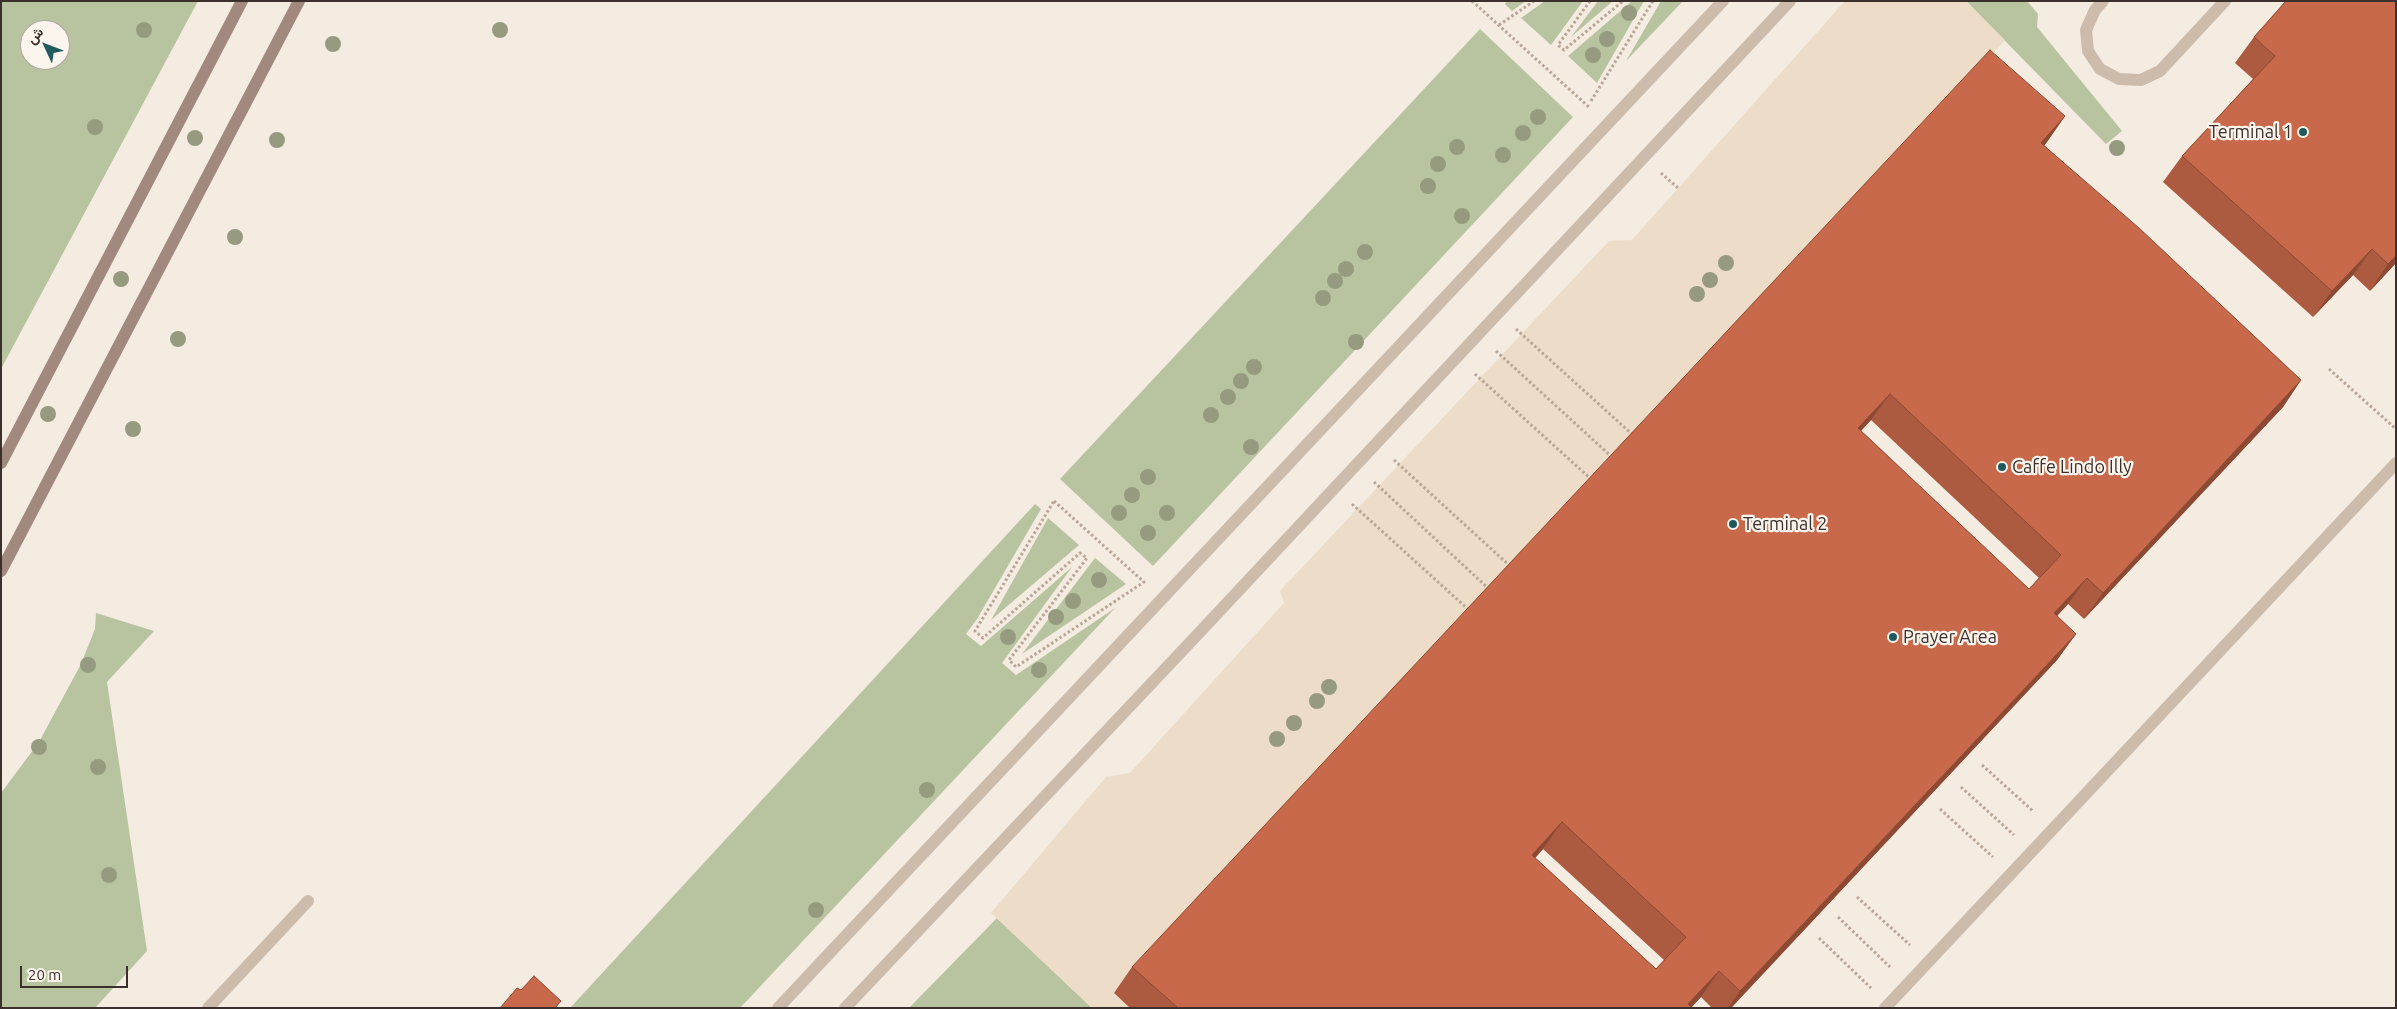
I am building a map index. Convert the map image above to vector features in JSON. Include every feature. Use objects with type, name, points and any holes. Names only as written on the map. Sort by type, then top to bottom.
[{"type":"main road","points":[[1,463],[242,1]]},
{"type":"main road","points":[[1,571],[299,1]]},
{"type":"street","points":[[778,1008],[1723,1]]},
{"type":"street","points":[[845,1008],[1790,1]]},
{"type":"street","points":[[2103,1],[2095,10],[2086,30],[2088,51],[2100,69],[2119,79],[2141,80],[2160,70],[2225,1]]},
{"type":"street","points":[[1887,1006],[2396,463]]},
{"type":"street","points":[[208,1008],[308,900]]},
{"type":"path","points":[[1472,1],[1588,106],[1653,1]]},
{"type":"path","points":[[1499,25],[1534,1]]},
{"type":"path","points":[[1590,1],[1558,45],[1564,50],[1623,1]]},
{"type":"path","points":[[1498,313],[1634,436]]},
{"type":"path","points":[[1478,335],[1614,458]]},
{"type":"path","points":[[1457,357],[1593,481]]},
{"type":"path","points":[[2329,369],[2396,429]]},
{"type":"path","points":[[1376,444],[1512,568]]},
{"type":"path","points":[[1355,466],[1491,590]]},
{"type":"path","points":[[1335,488],[1470,611]]},
{"type":"path","points":[[1054,501],[1144,582],[1016,667],[1009,660],[1087,558],[1080,553],[983,638],[975,631],[1054,501]]},
{"type":"path","points":[[1982,765],[2052,830]]},
{"type":"path","points":[[1960,787],[2032,851]]},
{"type":"path","points":[[1940,809],[2011,874]]},
{"type":"path","points":[[1857,897],[1929,962]]},
{"type":"path","points":[[1838,917],[1907,984]]},
{"type":"path","points":[[1819,938],[1887,1006]]},
{"type":"green space","points":[[1,1],[198,1],[1,369]]},
{"type":"green space","points":[[1507,1],[1526,1],[1512,11],[1505,4]]},
{"type":"green space","points":[[1545,1],[1583,1],[1551,45],[1521,18]]},
{"type":"green space","points":[[1598,1],[1613,1],[1571,37]]},
{"type":"green space","points":[[1632,1],[1644,1],[1597,83],[1568,56]]},
{"type":"green space","points":[[1661,1],[1683,1],[1626,61]]},
{"type":"green space","points":[[1966,1],[2027,1],[2038,14],[2037,27],[2122,131],[2106,144]]},
{"type":"green space","points":[[1480,29],[1573,117],[1153,566],[1060,479]]},
{"type":"green space","points":[[1035,504],[1041,509],[977,619],[966,634],[981,646],[1072,567],[1002,663],[1016,675],[1115,608],[740,1008],[570,1008]]},
{"type":"green space","points":[[1048,518],[1079,545],[991,620]]},
{"type":"green space","points":[[1095,558],[1126,584],[1022,654]]},
{"type":"green space","points":[[96,613],[154,631],[107,682],[147,951],[95,1008],[1,1008],[1,793],[39,742],[81,664],[95,629]]},
{"type":"green space","points":[[997,918],[1092,1008],[909,1008]]},
{"type":"shaded area","points":[[1845,1],[1966,1],[2005,40],[1114,993],[1130,1008],[1092,1008],[991,913],[1106,777],[1130,773],[1284,603],[1280,591],[1609,241],[1632,240]]},
{"type":"building","name":"Terminal 1","points":[[2286,1],[2396,1],[2396,256],[2388,264],[2372,249],[2332,291],[2182,156],[2275,56],[2254,37]]},
{"type":"building","name":"Terminal 2","points":[[1990,50],[2065,116],[2041,143],[2139,228],[2301,380],[2103,593],[2087,578],[2054,613],[2076,634],[1740,991],[1719,971],[1688,1004],[1692,1008],[1178,1008],[1132,967]],"holes":[[[1890,394],[2061,555],[2029,589],[1858,428]],[[1562,822],[1686,937],[1656,969],[1532,855]]]},
{"type":"building","points":[[534,976],[561,1001],[555,1008],[500,1008],[517,988],[521,990]]},
{"type":"place","name":"Terminal 1","points":[[2303,132]]},
{"type":"place","name":"Caffe Lindo Illy","points":[[2002,467]]},
{"type":"place","name":"Terminal 2","points":[[1733,524]]},
{"type":"place","name":"Prayer Area","points":[[1893,637]]}]
